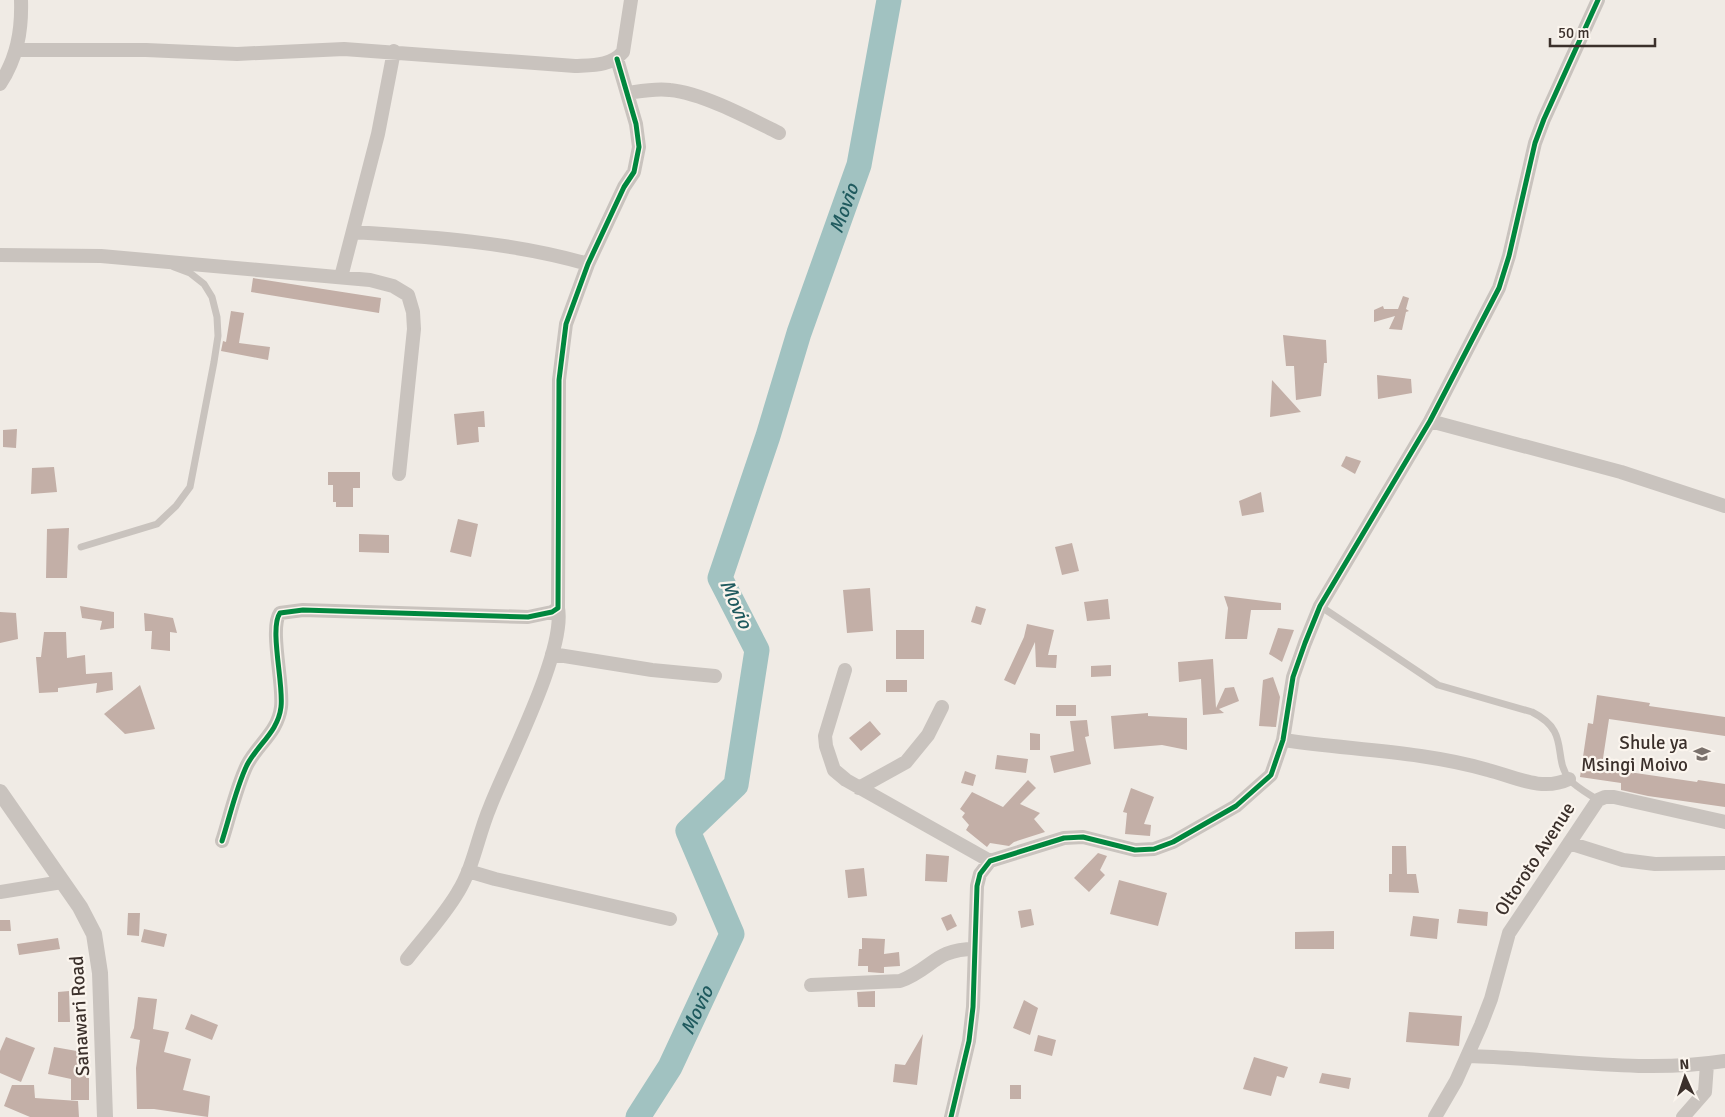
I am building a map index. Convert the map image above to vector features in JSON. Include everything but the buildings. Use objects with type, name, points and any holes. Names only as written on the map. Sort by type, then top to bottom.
[{"type":"street","points":[[0,84],[17,50],[21,0]]},
{"type":"street","points":[[17,50],[146,50],[237,54],[306,49],[394,51],[575,66],[608,63],[617,59],[623,52],[631,0]]},
{"type":"street","points":[[951,1117],[969,1041],[977,886],[980,874],[990,861],[1064,838],[1083,837],[1135,850],[1154,849],[1173,842],[1236,806],[1271,775],[1283,740],[1293,677],[1320,606],[1430,421],[1499,288],[1510,256],[1525,179],[1538,135],[1598,0]]},
{"type":"street","points":[[341,277],[378,134],[394,51]]},
{"type":"street","points":[[407,959],[453,900],[468,871],[489,809],[552,654],[558,633],[559,380],[566,324],[588,264],[638,162],[639,147],[617,59]]},
{"type":"street","points":[[627,93],[665,90],[682,93],[732,109],[779,133]]},
{"type":"street","points":[[353,232],[477,241],[554,254],[588,264]]},
{"type":"street","points":[[0,255],[101,256],[341,277],[370,280],[392,286],[408,295],[413,312],[413,337],[399,474]]},
{"type":"street","points":[[1430,421],[1621,472],[1725,506]]},
{"type":"street","points":[[222,841],[246,768],[261,743],[271,734],[276,726],[281,708],[276,626],[280,613],[303,610],[528,617],[552,612],[558,608]]},
{"type":"street","points":[[552,654],[652,670],[715,676]]},
{"type":"street","points":[[845,670],[828,725],[826,746],[834,770],[859,788],[990,861]]},
{"type":"street","points":[[859,788],[906,762],[928,734],[942,707]]},
{"type":"street","points":[[1283,740],[1440,760],[1478,767],[1541,785],[1554,785],[1569,779]]},
{"type":"street","name":"Sanawari Road","points":[[0,792],[80,907],[94,934],[100,972],[105,1117]]},
{"type":"street","name":"Oltoroto Avenue","points":[[1435,1117],[1469,1056],[1491,1000],[1509,933],[1598,800],[1605,797],[1614,797],[1725,822]]},
{"type":"street","points":[[1569,843],[1623,860],[1655,864],[1725,863]]},
{"type":"street","points":[[468,871],[495,879],[670,919]]},
{"type":"street","points":[[0,892],[62,882]]},
{"type":"street","points":[[811,985],[900,981],[910,978],[950,951],[975,949]]},
{"type":"street","points":[[1469,1056],[1615,1065],[1707,1064],[1725,1061]]},
{"type":"street","points":[[1682,1117],[1705,1092],[1707,1064]]},
{"type":"lane","points":[[81,547],[157,524],[176,506],[185,493],[195,469],[218,336],[217,317],[212,297],[204,284],[190,273],[158,261]]},
{"type":"lane","points":[[1320,606],[1438,685],[1532,712],[1544,718],[1553,728],[1569,779],[1598,800]]},
{"type":"waterway","name":"Movio","points":[[638,1117],[670,1067],[732,934],[688,831],[736,785],[757,650],[720,578],[768,436],[799,333],[859,165],[889,0]]},
{"type":"cycle path","points":[[951,1117],[969,1041],[973,1007],[977,886],[980,874],[990,861],[1064,838],[1083,837],[1135,850],[1154,849],[1173,842],[1236,806],[1271,775],[1283,740],[1293,677],[1320,606],[1430,421],[1499,288],[1509,256],[1535,143],[1598,0]]},
{"type":"cycle path","points":[[222,841],[236,793],[247,765],[272,731],[279,716],[281,697],[276,631],[280,613],[303,610],[528,617],[552,612],[558,608],[559,380],[566,324],[588,264],[624,187],[634,172],[639,147],[636,124],[617,59]]},
{"type":"place","name":"Shule ya Msingi Moivo","points":[[1702,754]]}]
